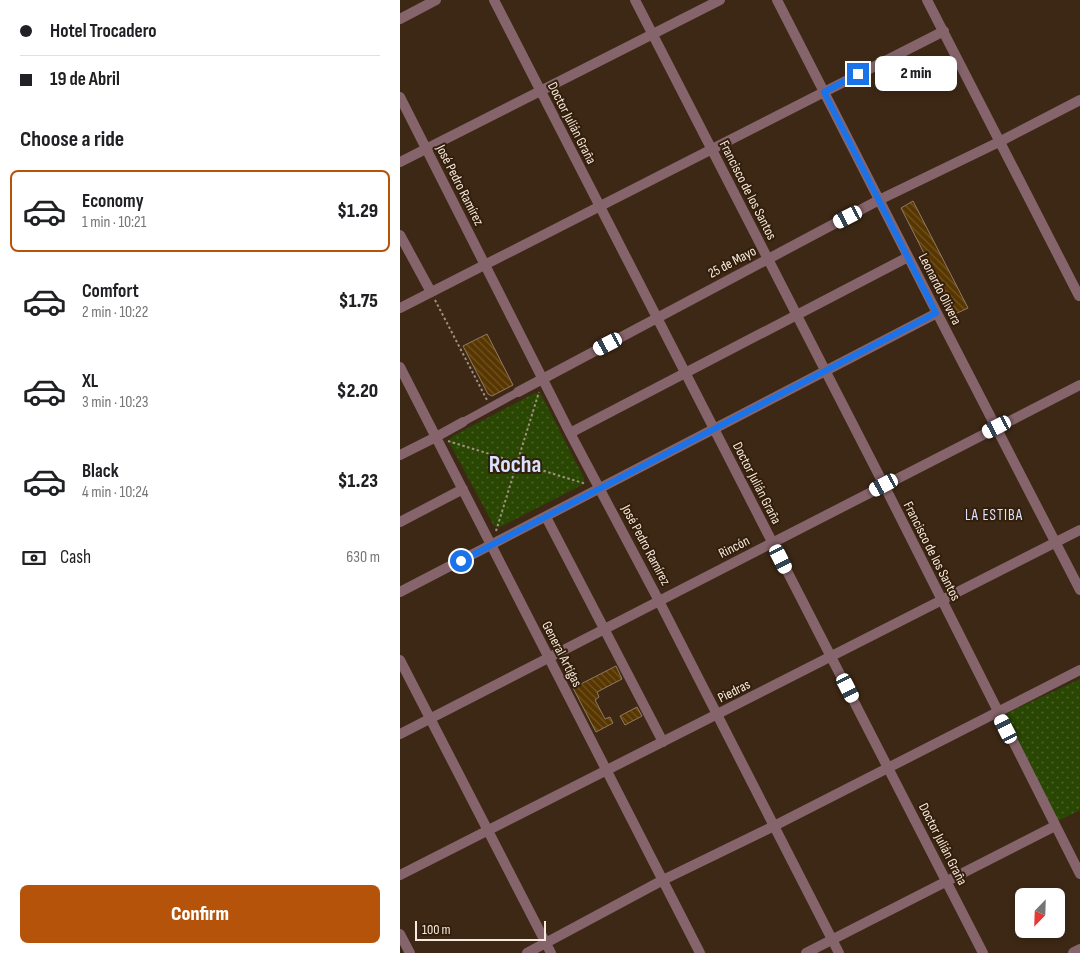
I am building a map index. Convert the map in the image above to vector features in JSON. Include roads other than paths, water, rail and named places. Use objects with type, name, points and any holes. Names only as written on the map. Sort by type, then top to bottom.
[{"type":"street","points":[[400,19],[436,0]]},
{"type":"street","name":"Doctor Julián Graña","points":[[494,0],[983,953]]},
{"type":"street","name":"Francisco de los Santos","points":[[634,0],[884,485],[1080,874]]},
{"type":"street","points":[[400,162],[720,0]]},
{"type":"street","name":"Leonardo Olivera","points":[[777,0],[936,313],[997,427],[1080,590]]},
{"type":"street","points":[[928,0],[1079,296]]},
{"type":"street","points":[[400,308],[944,31]]},
{"type":"street","name":"José Pedro Ramírez","points":[[400,97],[544,378],[570,433],[718,715],[839,953]]},
{"type":"street","name":"25 de Mayo","points":[[400,454],[436,437],[879,200],[1001,141],[1080,100]]},
{"type":"street","points":[[400,235],[431,292]]},
{"type":"street","points":[[570,433],[908,257]]},
{"type":"street","points":[[400,592],[826,372],[936,313]]},
{"type":"street","name":"General Artigas","points":[[400,367],[700,953]]},
{"type":"street","name":"Rincón","points":[[400,734],[1080,385]]},
{"type":"street","points":[[400,522],[463,489]]},
{"type":"street","points":[[546,517],[663,742]]},
{"type":"street","name":"Piedras","points":[[400,876],[1080,530]]},
{"type":"street","points":[[400,660],[548,948]]},
{"type":"street","points":[[527,953],[548,948],[663,880],[774,826],[1080,670]]},
{"type":"street","points":[[806,953],[1055,826]]},
{"type":"street","points":[[400,934],[410,953]]},
{"type":"street","points":[[1074,953],[1080,950]]},
{"type":"district","name":"Rocha","points":[[515,464]]},
{"type":"district","name":"LA ESTIBA","points":[[994,515]]}]
